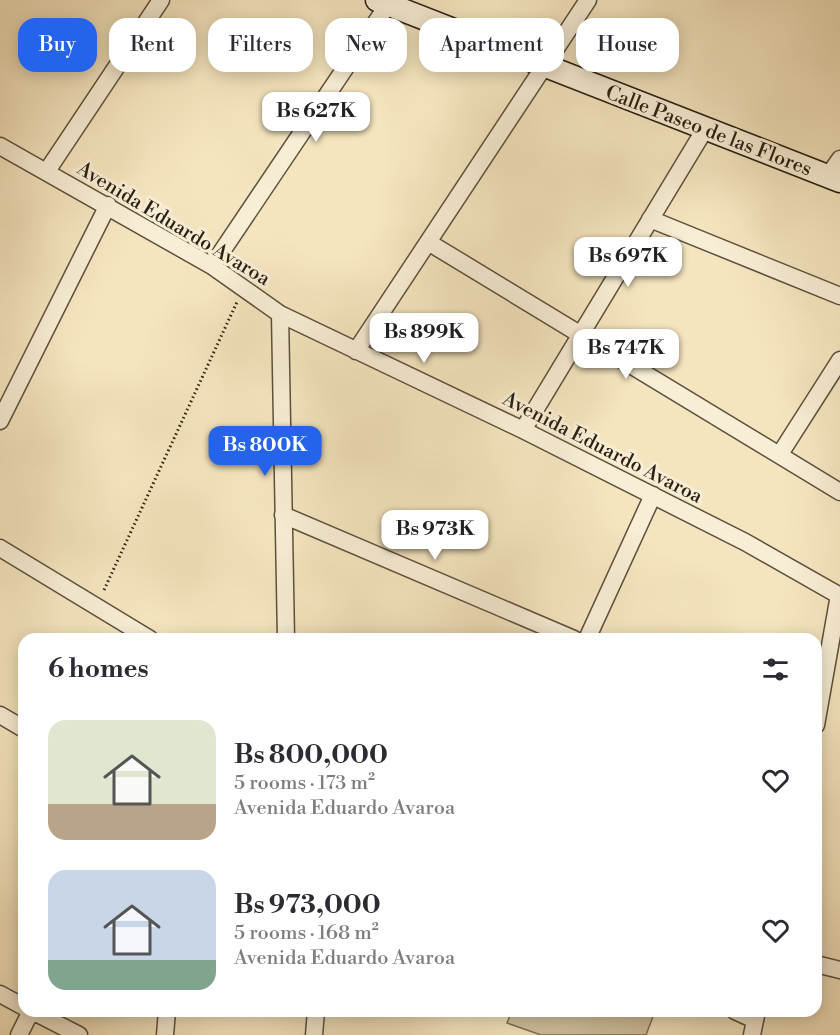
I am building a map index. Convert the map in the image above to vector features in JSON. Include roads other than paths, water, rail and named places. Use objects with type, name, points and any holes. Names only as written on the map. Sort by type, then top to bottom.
[{"type":"street","points":[[47,171],[161,0]]},
{"type":"street","points":[[564,34],[588,0]]},
{"type":"street","points":[[212,266],[385,2]]},
{"type":"street","name":"Calle Paseo de las Flores","points":[[385,2],[424,18]]},
{"type":"street","points":[[356,351],[538,72]]},
{"type":"street","name":"Calle Paseo de las Flores","points":[[558,72],[705,129],[836,172]]},
{"type":"street","points":[[523,429],[705,129]]},
{"type":"street","name":"Avenida Eduardo Avaroa","points":[[0,146],[108,205],[212,266],[280,314],[523,429],[746,542],[840,596]]},
{"type":"street","points":[[0,420],[108,205]]},
{"type":"street","points":[[650,219],[840,296]]},
{"type":"street","points":[[428,242],[580,332],[840,492]]},
{"type":"street","points":[[280,314],[286,633]]},
{"type":"street","points":[[780,454],[840,360]]},
{"type":"street","points":[[589,633],[653,495]]},
{"type":"street","points":[[283,514],[560,633]]},
{"type":"street","points":[[0,548],[138,633]]},
{"type":"street","points":[[822,693],[840,596]]},
{"type":"street","points":[[0,715],[18,726]]},
{"type":"street","points":[[822,966],[840,970]]},
{"type":"street","points":[[0,994],[18,1004]]},
{"type":"street","points":[[19,1035],[29,1017]]},
{"type":"street","points":[[44,1017],[79,1035]]},
{"type":"street","points":[[165,1035],[166,1017]]},
{"type":"street","points":[[314,1035],[316,1017]]}]
